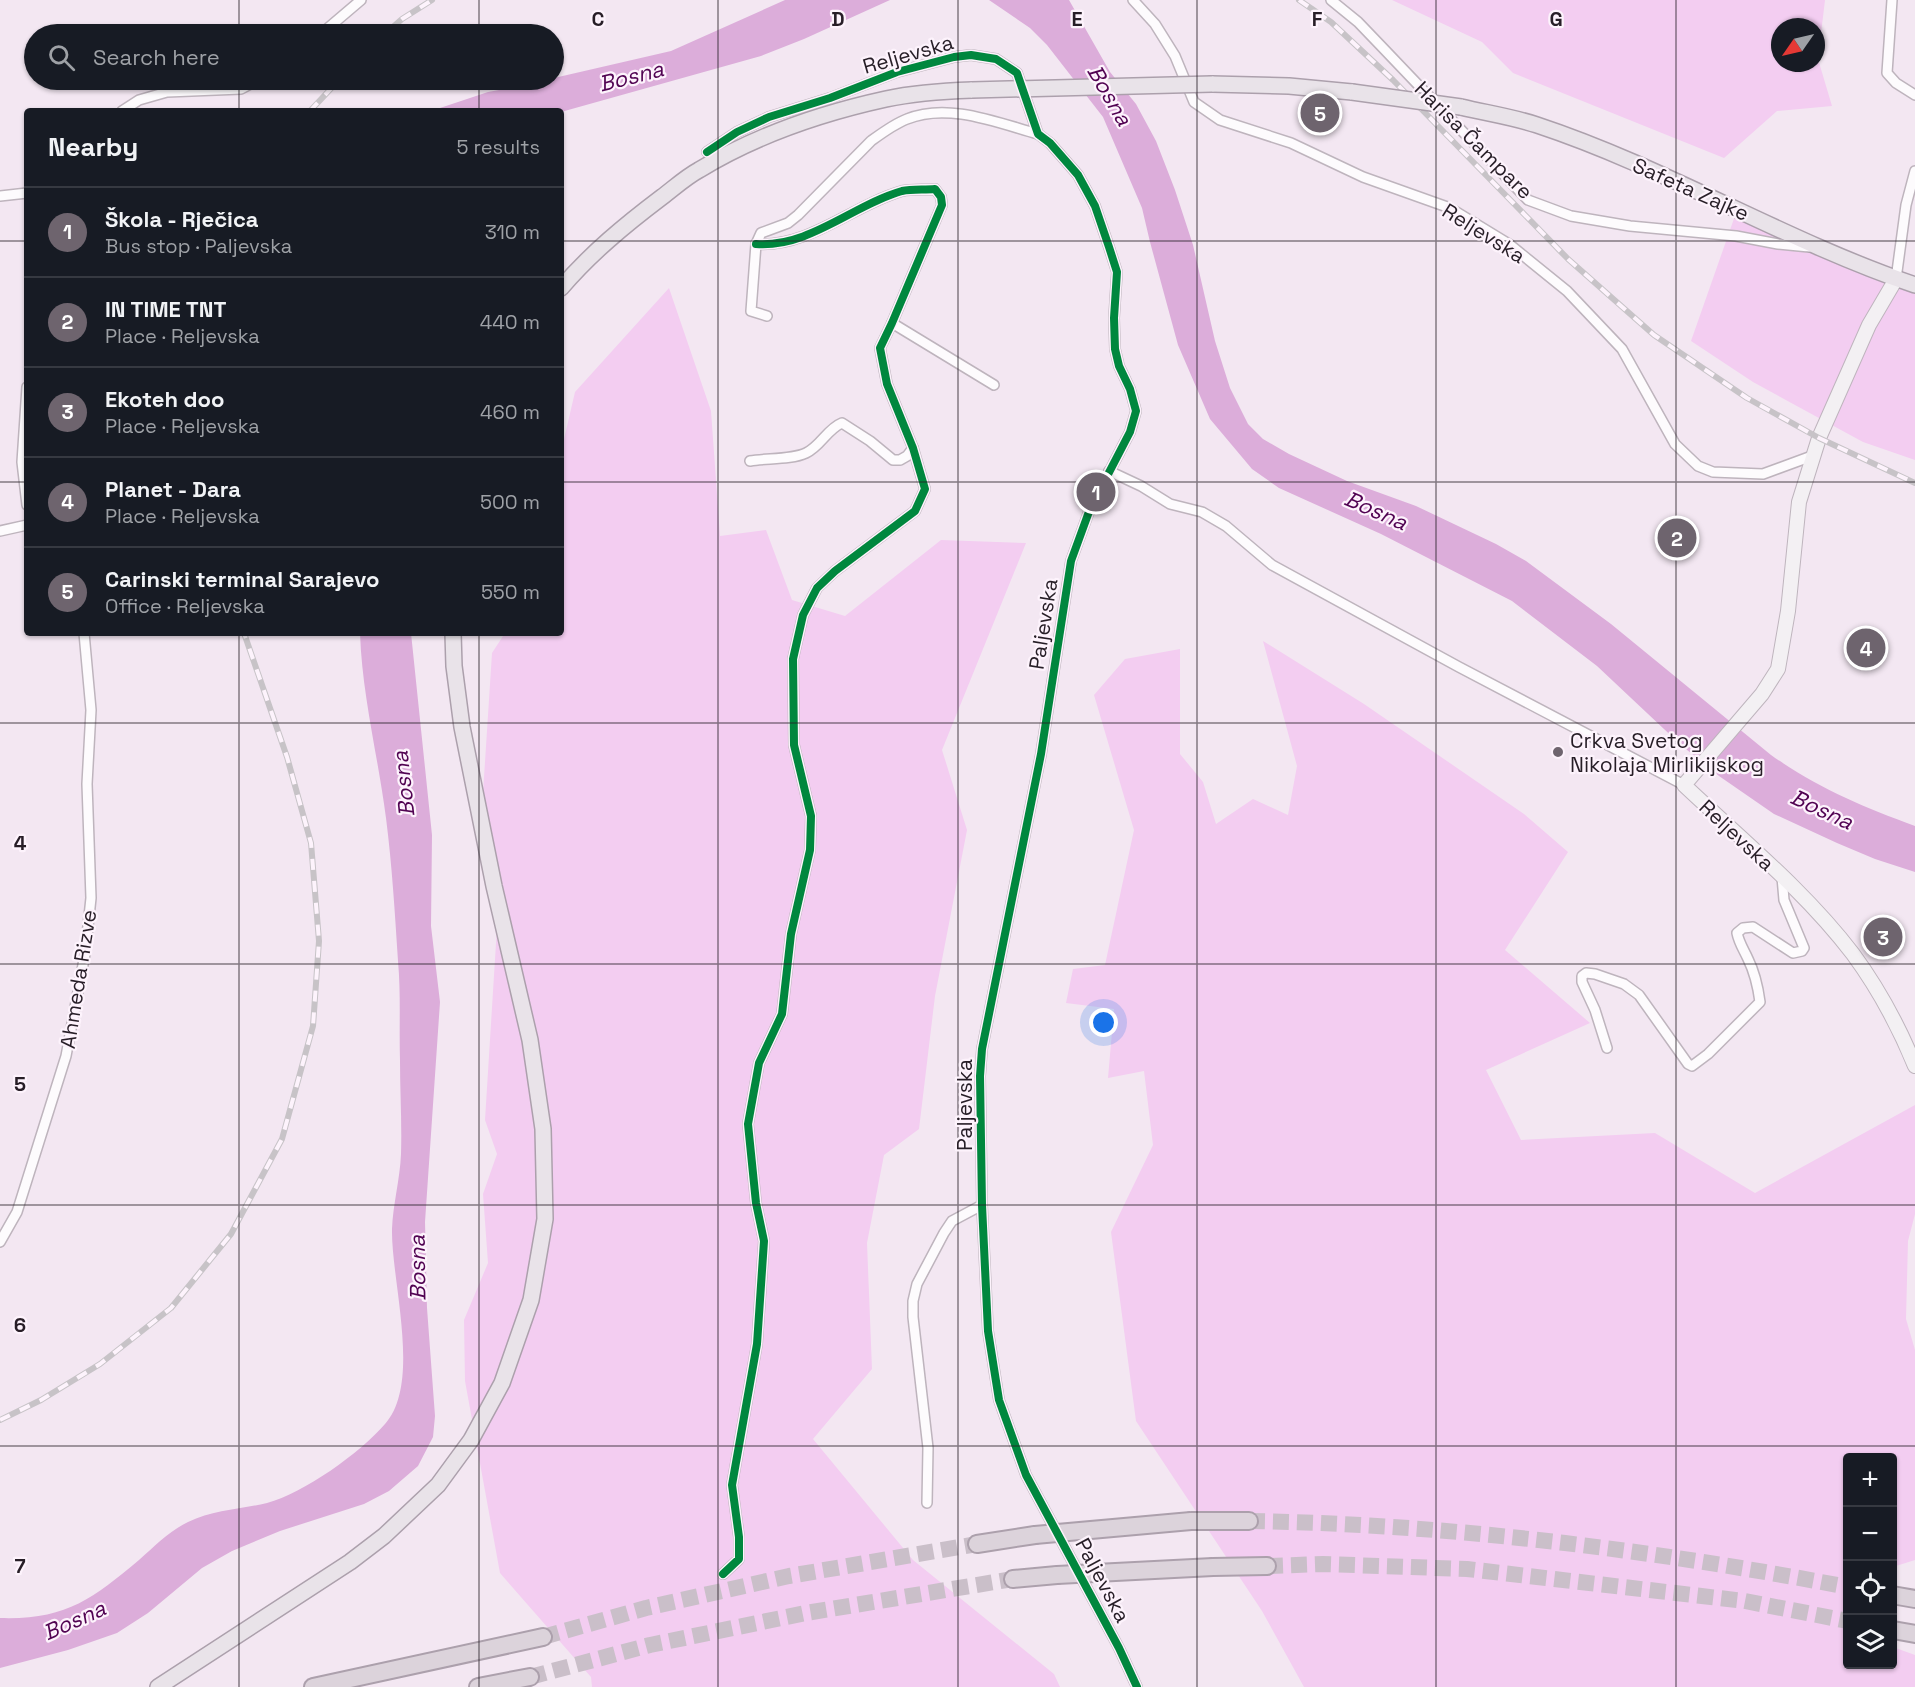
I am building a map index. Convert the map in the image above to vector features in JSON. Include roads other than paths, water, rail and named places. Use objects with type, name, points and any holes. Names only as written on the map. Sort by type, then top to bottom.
[{"type":"highway","points":[[977,1544],[1191,1521],[1249,1521]]},
{"type":"highway","points":[[1013,1579],[1267,1566]]},
{"type":"highway","points":[[1897,1596],[1915,1599]]},
{"type":"highway","points":[[1897,1631],[1915,1634]]},
{"type":"highway","points":[[313,1687],[543,1637]]},
{"type":"highway","points":[[478,1687],[530,1677]]},
{"type":"main road","name":"Safeta Zajke","points":[[564,285],[589,256],[628,222],[698,170],[738,149],[778,132],[887,99],[933,92],[1212,84],[1289,86],[1352,92],[1461,107],[1535,124],[1603,150],[1823,249],[1915,285]]},
{"type":"main road","name":"Reljevska","points":[[1896,279],[1869,325],[1812,456],[1799,502],[1788,611],[1778,669],[1762,694],[1684,785],[1782,876],[1828,924],[1853,955],[1882,999],[1915,1066]]},
{"type":"main road","points":[[158,1687],[350,1562],[384,1536],[438,1485],[471,1440],[502,1383],[531,1300],[544,1219],[543,1129],[530,1040],[490,865],[462,727],[454,666],[453,636]]},
{"type":"street","points":[[333,24],[362,0]]},
{"type":"street","name":"Reljevska","points":[[1133,0],[1155,24],[1175,56],[1194,102],[1220,120],[1291,143],[1363,177],[1450,208],[1509,244],[1558,284],[1622,349],[1675,444],[1698,466],[1713,472],[1763,474],[1812,456]]},
{"type":"street","name":"Harisa Čampare","points":[[1331,0],[1366,30],[1528,200],[1570,216],[1630,226],[1736,236],[1823,249]]},
{"type":"street","points":[[1892,0],[1887,73],[1896,83],[1915,95]]},
{"type":"street","name":"Reljevska","points":[[707,152],[737,132],[769,117],[830,98],[897,72],[954,57],[970,55],[996,60],[1017,73],[1038,134],[1050,143],[1078,175],[1095,206],[1117,272],[1114,349],[1136,411],[1130,432],[1109,471]]},
{"type":"street","points":[[127,108],[140,100],[167,92],[216,90]]},
{"type":"street","points":[[767,316],[751,311],[756,244],[761,233],[788,223],[871,141],[907,119],[933,113],[964,115],[1038,134]]},
{"type":"street","points":[[1896,279],[1906,205],[1915,171]]},
{"type":"street","points":[[723,1574],[739,1559],[739,1538],[732,1485],[758,1344],[764,1241],[756,1203],[748,1124],[759,1063],[782,1014],[791,934],[810,850],[811,816],[794,745],[793,659],[803,615],[817,588],[835,571],[915,511],[925,489],[913,448],[887,384],[880,348],[942,205],[941,197],[935,189],[904,191],[868,204],[793,240],[773,245],[756,244]]},
{"type":"street","points":[[0,196],[24,193]]},
{"type":"street","points":[[892,323],[994,385]]},
{"type":"street","points":[[750,460],[794,457],[806,453],[817,445],[835,425],[842,423],[870,441],[893,460],[900,460],[907,456],[913,448]]},
{"type":"street","points":[[24,432],[22,462],[24,479]]},
{"type":"street","points":[[1109,471],[1141,486],[1170,504],[1202,512],[1226,526],[1272,565],[1459,667],[1684,785]]},
{"type":"street","name":"Paljevska","points":[[1109,471],[1090,509],[1071,561],[1041,754],[982,1049],[980,1076],[982,1205],[988,1330],[999,1400],[1026,1475],[1119,1648],[1137,1687]]},
{"type":"street","points":[[0,531],[24,526]]},
{"type":"street","name":"Ahmeda Rizve","points":[[0,1242],[17,1212],[66,1056],[86,954],[91,898],[87,783],[91,710],[84,636]]},
{"type":"street","points":[[1607,1048],[1595,1010],[1581,982],[1582,976],[1586,974],[1595,974],[1624,984],[1640,995],[1688,1064],[1692,1066],[1708,1054],[1760,1002],[1758,986],[1749,961],[1738,942],[1737,933],[1743,928],[1753,927],[1793,953],[1802,951],[1804,948],[1784,900],[1782,876]]},
{"type":"street","points":[[927,1503],[928,1448],[913,1301],[917,1284],[952,1221],[982,1205]]},
{"type":"water","name":"Bosna","points":[[785,0],[890,0],[761,56],[564,111],[564,108],[440,108],[499,90],[564,90],[564,76],[671,51]]},
{"type":"water","name":"Bosna","points":[[989,0],[1069,0],[1110,72],[1136,104],[1156,141],[1175,190],[1193,245],[1215,341],[1230,388],[1248,424],[1263,439],[1347,481],[1416,506],[1526,561],[1611,624],[1788,767],[1840,795],[1915,826],[1915,872],[1875,859],[1774,814],[1719,776],[1681,745],[1597,666],[1512,601],[1381,534],[1279,488],[1252,469],[1210,419],[1178,345],[1142,208],[1103,117],[1047,45],[1030,28]]},
{"type":"water","name":"Bosna","points":[[360,636],[411,636],[432,835],[431,926],[440,1002],[425,1222],[427,1308],[435,1416],[433,1437],[418,1466],[389,1491],[364,1504],[280,1531],[232,1551],[202,1568],[148,1613],[117,1633],[68,1650],[0,1668],[0,1618],[42,1615],[76,1605],[106,1586],[168,1534],[188,1522],[217,1512],[267,1503],[298,1491],[330,1471],[361,1447],[385,1424],[396,1406],[402,1384],[403,1358],[392,1229],[401,1154],[399,973],[388,836],[361,656]]},
{"type":"tunnel","points":[[1249,1521],[1399,1527],[1550,1541],[1700,1562],[1843,1586]]},
{"type":"tunnel","points":[[543,1637],[646,1608],[789,1576],[977,1544]]},
{"type":"tunnel","points":[[1267,1566],[1323,1564],[1467,1569],[1745,1601],[1843,1620]]},
{"type":"tunnel","points":[[530,1677],[650,1645],[806,1613],[1013,1579]]},
{"type":"railway","points":[[396,24],[432,0]]},
{"type":"railway","points":[[1299,0],[1331,22],[1393,80],[1568,259],[1654,335],[1747,398],[1819,438],[1915,483]]},
{"type":"railway","points":[[313,108],[330,90]]},
{"type":"railway","points":[[0,1420],[41,1400],[100,1364],[171,1308],[231,1234],[282,1139],[313,1026],[319,941],[311,843],[287,757],[245,636]]},
{"type":"place","name":"Carinski terminal Sarajevo","points":[[1320,113]]},
{"type":"place","name":"Škola - Rječica","points":[[1096,492]]},
{"type":"place","name":"IN TIME TNT","points":[[1677,538]]},
{"type":"place","name":"Planet - Dara","points":[[1866,648]]},
{"type":"place","name":"Crkva Svetog Nikolaja Mirlikijskog","points":[[1558,752]]},
{"type":"place","name":"Ekoteh doo","points":[[1883,937]]}]
